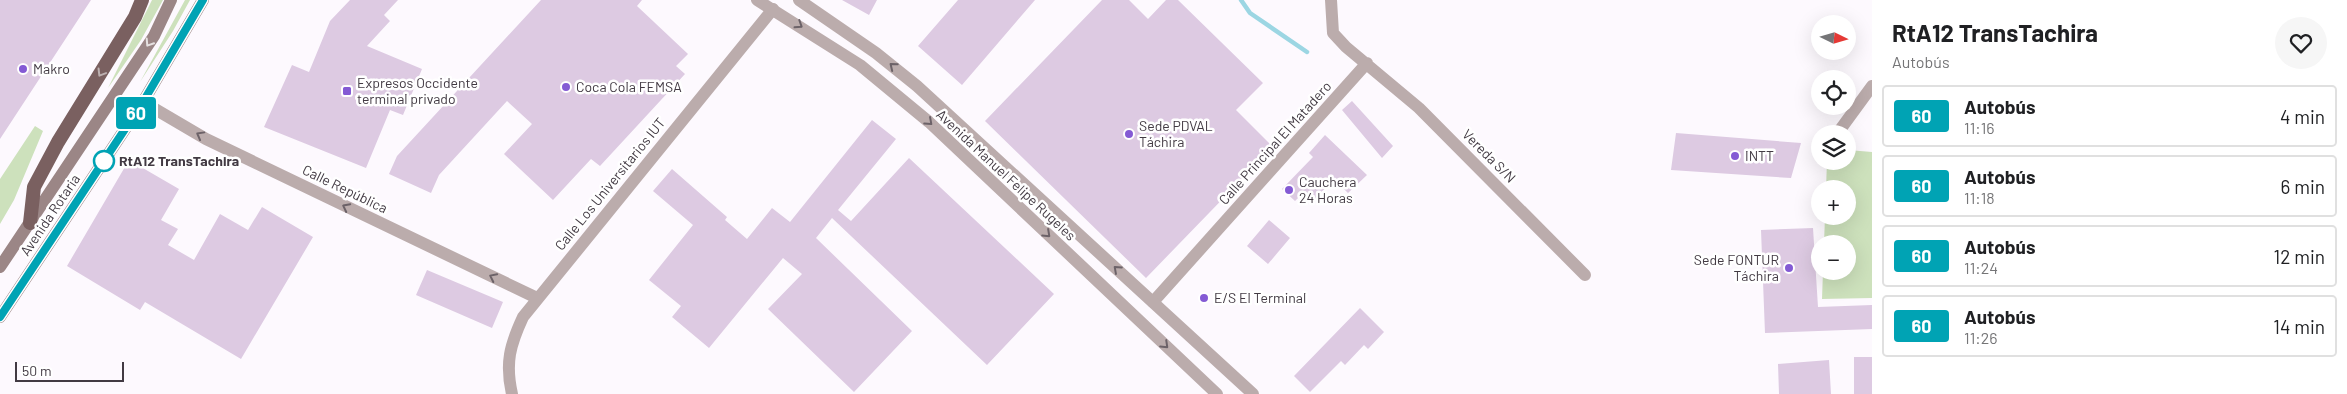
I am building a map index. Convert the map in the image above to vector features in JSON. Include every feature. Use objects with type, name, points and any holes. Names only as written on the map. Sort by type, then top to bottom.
[{"type":"highway","points":[[30,223],[34,187],[58,142],[135,17],[142,0]]},
{"type":"main road","name":"Avenida Rotaria","points":[[0,267],[154,36],[171,0]]},
{"type":"main road","name":"Avenida Rotaria","points":[[0,317],[143,102],[203,0]]},
{"type":"street","name":"Avenida Manuel Felipe Rugeles","points":[[757,0],[860,65],[929,122],[1217,394]]},
{"type":"street","name":"Avenida Manuel Felipe Rugeles","points":[[799,0],[876,53],[917,86],[1253,394]]},
{"type":"street","points":[[1332,0],[1333,33],[1346,47],[1366,63]]},
{"type":"street","name":"Calle Los Universitarios IUT","points":[[512,394],[508,362],[512,342],[523,317],[773,9]]},
{"type":"street","name":"Calle Principal El Matadero","points":[[1153,302],[1366,63]]},
{"type":"street","name":"Vereda S/N","points":[[1366,63],[1419,108],[1585,275]]},
{"type":"street","points":[[1844,125],[1872,86]]},
{"type":"street","name":"Calle República","points":[[143,102],[206,139],[537,298]]},
{"type":"green space","points":[[152,0],[163,0],[141,40],[108,88]]},
{"type":"green space","points":[[185,0],[190,0],[173,31],[140,82]]},
{"type":"green space","points":[[35,126],[43,131],[14,200],[0,224],[0,179]]},
{"type":"green space","points":[[1856,151],[1872,152],[1872,298],[1822,299],[1823,280],[1856,280],[1856,235],[1824,235],[1825,225],[1856,225],[1856,180],[1826,180],[1827,170],[1856,170]]},
{"type":"building","name":"Makro","points":[[0,0],[91,0],[0,139]]},
{"type":"building","name":"Expresos Occidente terminal privado","points":[[350,0],[398,0],[384,15],[390,21],[367,46],[422,69],[403,115],[390,110],[366,168],[264,127],[292,65],[309,72],[330,21]]},
{"type":"building","name":"Coca Cola FEMSA","points":[[541,0],[642,0],[637,6],[688,54],[676,66],[685,74],[600,166],[591,159],[553,200],[504,154],[532,124],[507,101],[439,175],[431,193],[389,174],[397,156]]},
{"type":"building","points":[[842,0],[877,0],[869,15]]},
{"type":"building","points":[[958,0],[1035,0],[962,85],[918,46]]},
{"type":"building","name":"Sede PDVAL Táchira","points":[[1102,0],[1129,0],[1148,19],[1166,0],[1178,0],[1263,83],[1236,110],[1273,147],[1146,278],[985,121]]},
{"type":"building","points":[[1352,101],[1393,146],[1382,158],[1342,110]]},
{"type":"building","points":[[872,120],[896,139],[838,210],[851,221],[909,158],[1054,294],[987,365],[832,218],[816,238],[912,331],[854,392],[768,309],[802,274],[783,258],[709,348],[672,317],[681,306],[649,280],[693,225],[653,191],[672,169],[727,217],[725,220],[747,239],[772,208],[790,222]]},
{"type":"building","name":"INTT","points":[[1676,133],[1801,143],[1791,178],[1671,170]]},
{"type":"building","points":[[1325,135],[1367,175],[1348,193],[1334,179],[1314,200],[1305,191],[1295,201],[1282,189],[1313,157],[1309,153]]},
{"type":"building","points":[[129,160],[179,189],[161,220],[178,229],[168,245],[194,260],[220,214],[248,230],[262,207],[313,237],[241,359],[145,302],[140,310],[67,266]]},
{"type":"building","points":[[1269,220],[1290,238],[1268,264],[1247,246]]},
{"type":"building","name":"Sede FONTUR Táchira","points":[[1813,228],[1813,235],[1811,235],[1811,280],[1816,280],[1818,307],[1872,305],[1872,329],[1765,333],[1761,230]]},
{"type":"building","points":[[427,270],[503,302],[492,328],[416,295]]},
{"type":"building","points":[[1360,308],[1384,332],[1368,349],[1364,345],[1345,365],[1341,361],[1310,392],[1294,376]]},
{"type":"building","points":[[1854,357],[1872,357],[1872,394],[1854,394]]},
{"type":"building","points":[[1829,360],[1831,394],[1779,394],[1778,364]]},
{"type":"waterway","points":[[1241,0],[1250,13],[1307,52]]},
{"type":"bus line","name":"60","points":[[0,317],[143,102],[203,0]]},
{"type":"place","name":"Makro","points":[[23,69]]},
{"type":"place","name":"Coca Cola FEMSA","points":[[566,87]]},
{"type":"place","name":"Expresos Occidente terminal privado","points":[[347,91]]},
{"type":"place","name":"Sede PDVAL Táchira","points":[[1129,134]]},
{"type":"place","name":"INTT","points":[[1735,156]]},
{"type":"place","name":"RtA12 TransTachira","points":[[104,161]]},
{"type":"place","name":"Cauchera 24 Horas","points":[[1289,190]]},
{"type":"place","name":"Sede FONTUR Táchira","points":[[1789,268]]},
{"type":"place","name":"E/S El Terminal","points":[[1204,298]]}]
